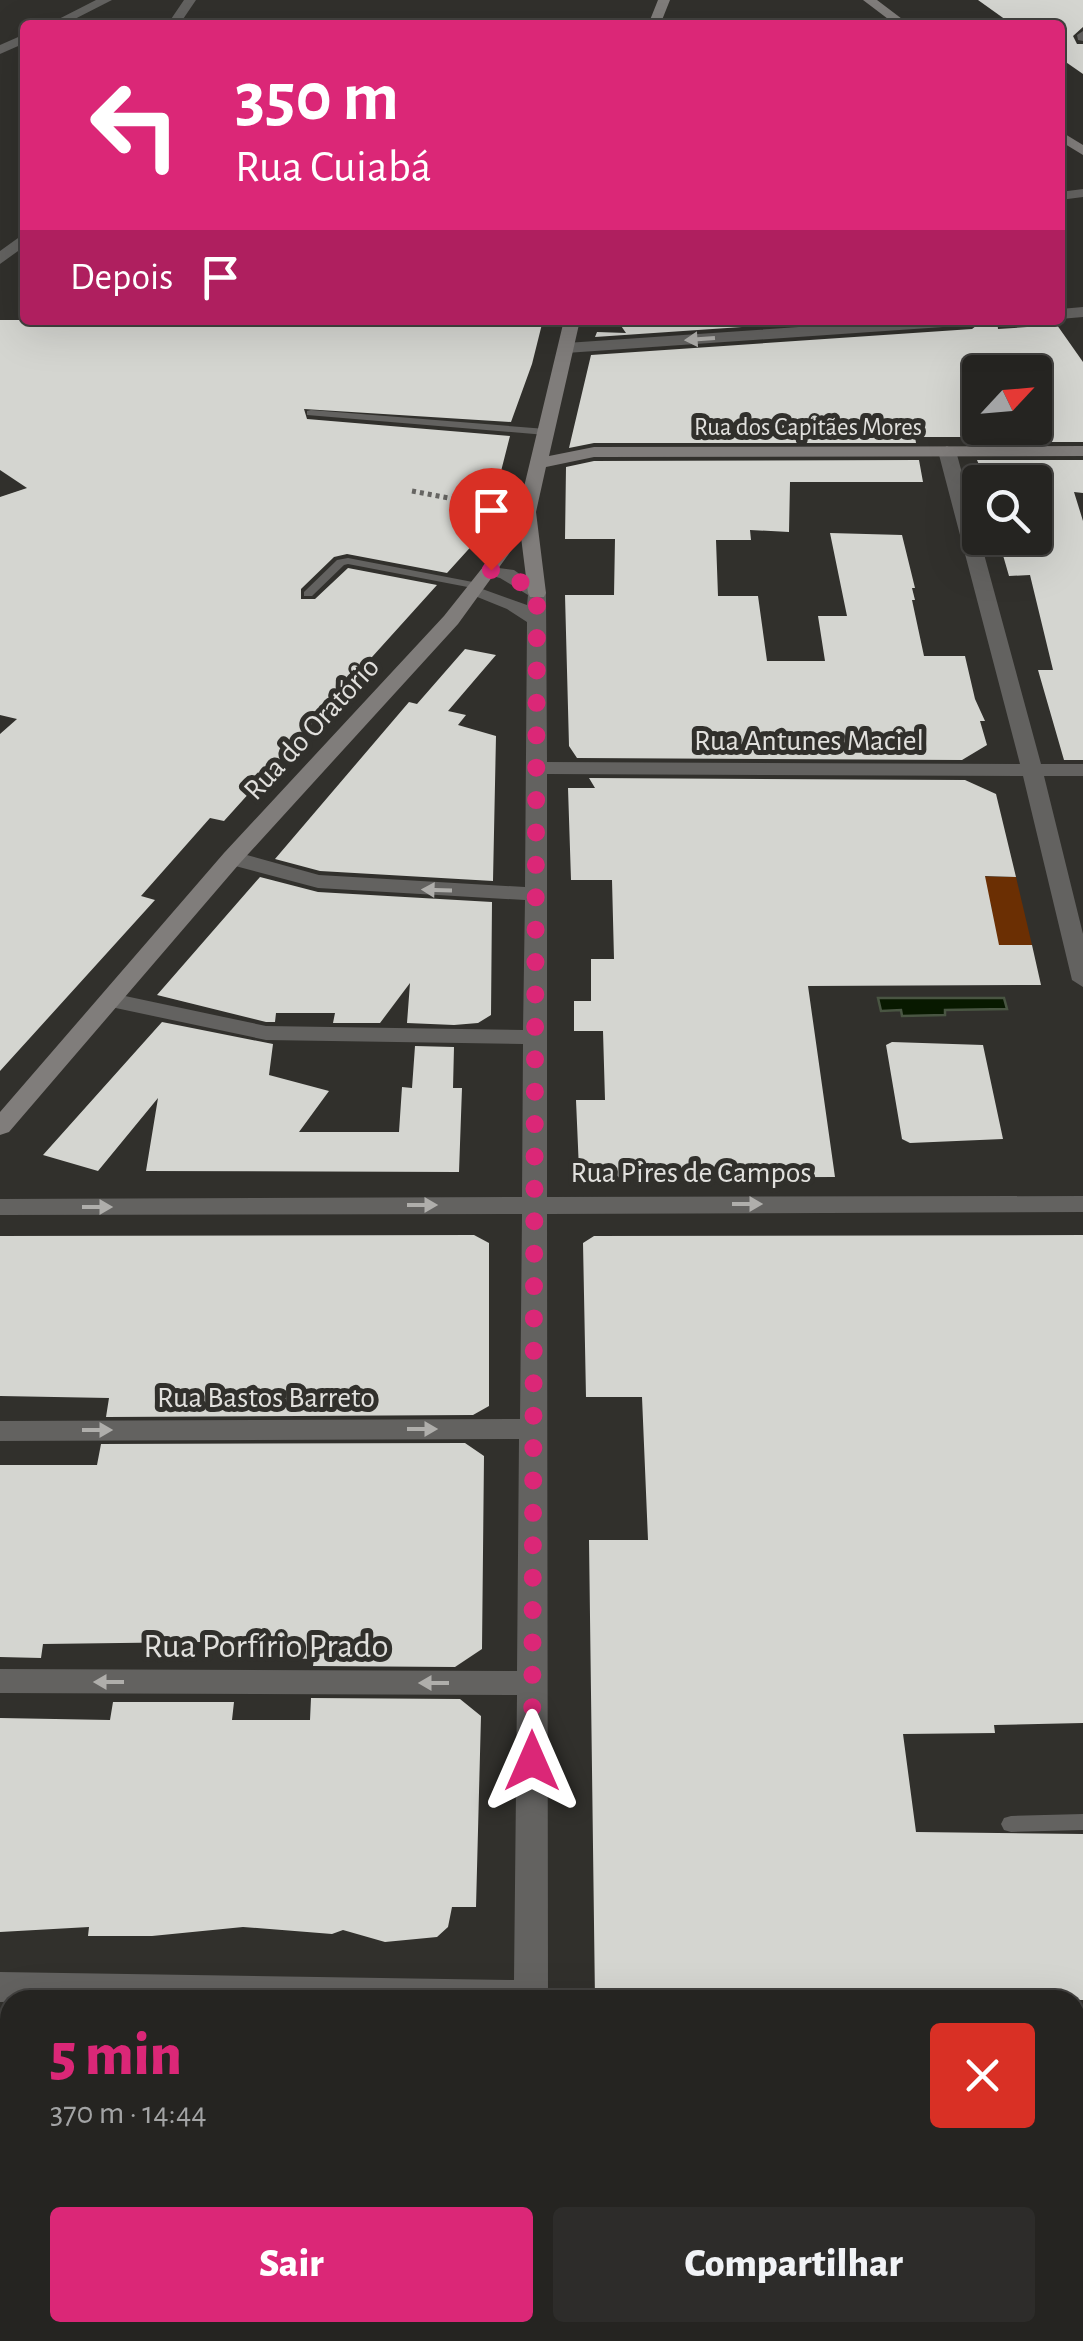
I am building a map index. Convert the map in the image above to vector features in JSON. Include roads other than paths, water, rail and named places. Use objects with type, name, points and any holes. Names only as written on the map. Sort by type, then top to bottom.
[{"type":"street","points":[[64,20],[106,0]]},
{"type":"street","points":[[869,0],[897,20]]},
{"type":"street","points":[[0,259],[20,242]]},
{"type":"street","name":"Rua do Oratório","points":[[0,1126],[232,858],[481,583],[528,507],[571,325]]},
{"type":"street","points":[[566,348],[900,325]]},
{"type":"street","name":"Rua dos Capitães Mores","points":[[546,432],[594,452]]},
{"type":"street","points":[[946,451],[1032,770],[1083,980]]},
{"type":"street","name":"Rua dos Capitães Mores","points":[[539,462],[594,452],[1083,451]]},
{"type":"street","points":[[528,507],[536,606],[531,1990]]},
{"type":"street","points":[[481,583],[514,605],[536,606]]},
{"type":"street","name":"Rua Antunes Maciel","points":[[535,768],[1083,770]]},
{"type":"street","points":[[232,858],[318,881],[534,894]]},
{"type":"street","points":[[111,1000],[266,1033],[534,1037]]},
{"type":"street","name":"Rua Pires de Campos","points":[[0,1207],[1083,1204]]},
{"type":"street","name":"Rua Bastos Barreto","points":[[0,1431],[533,1428]]},
{"type":"street","name":"Rua Porfírio Prado","points":[[0,1682],[532,1683]]},
{"type":"street","points":[[0,1987],[159,1990]]},
{"type":"lane","points":[[311,413],[546,432]]},
{"type":"lane","points":[[308,594],[341,562],[348,561],[481,583]]},
{"type":"lane","points":[[1011,1824],[1083,1822]]}]
